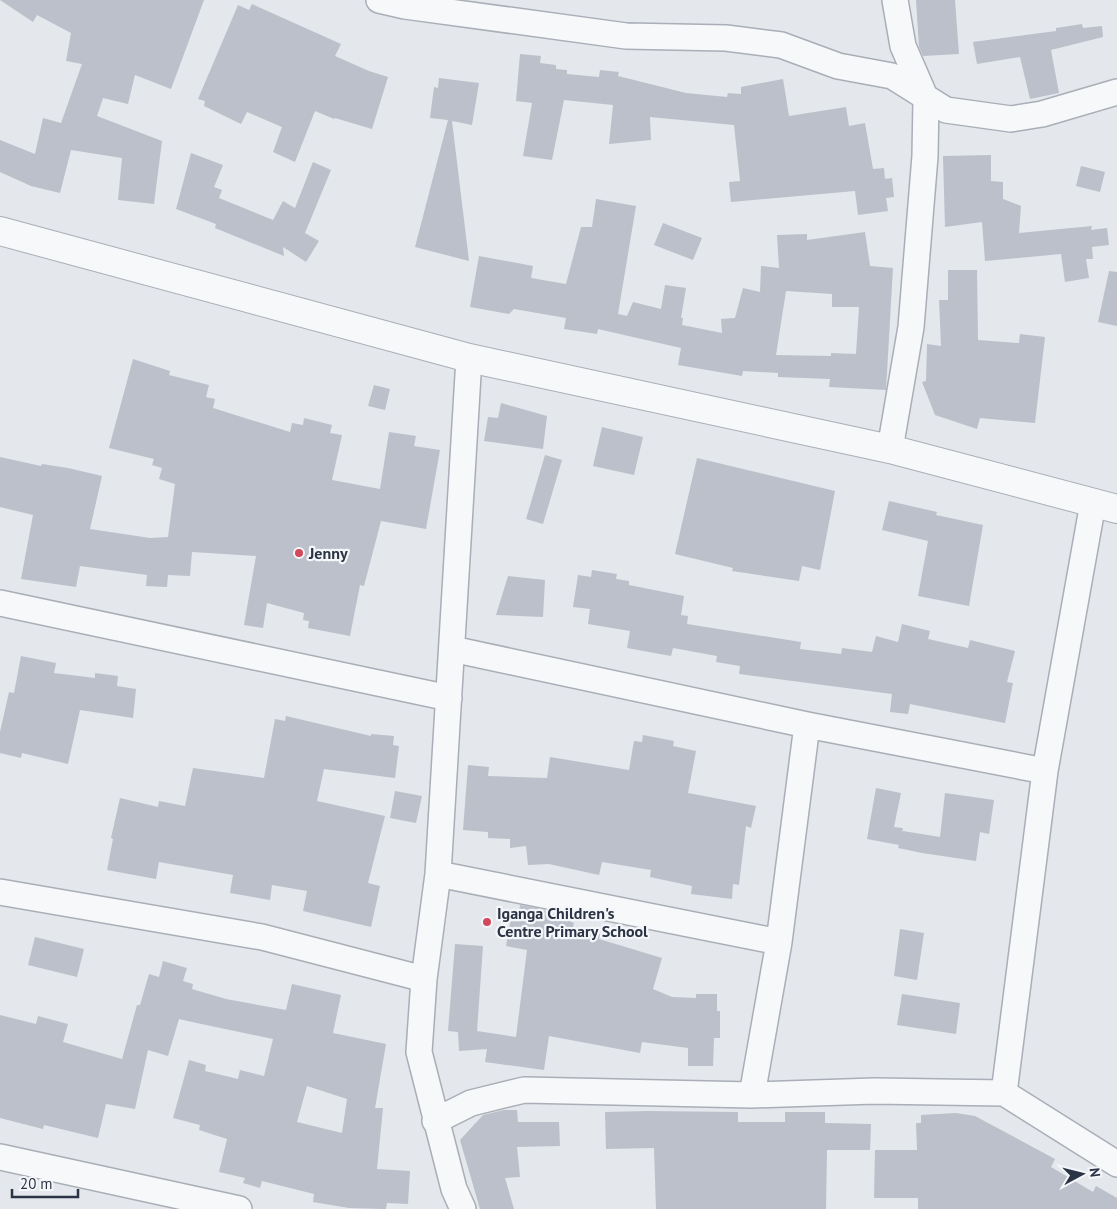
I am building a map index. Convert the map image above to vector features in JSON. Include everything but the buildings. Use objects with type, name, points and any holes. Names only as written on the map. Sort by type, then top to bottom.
[{"type":"street","points":[[380,0],[405,6],[626,36],[726,38],[781,45],[838,66],[892,76],[946,110],[1011,119],[1042,114],[1117,92]]},
{"type":"street","points":[[890,449],[911,326],[925,156],[926,98],[903,46],[895,0]]},
{"type":"street","points":[[0,230],[469,358],[890,449],[1105,506],[1045,771],[1004,1093]]},
{"type":"street","points":[[463,1209],[454,1189],[435,1121],[420,1052],[424,979],[438,874],[469,358]]},
{"type":"street","points":[[0,603],[448,698]]},
{"type":"street","points":[[452,649],[807,725],[1045,771]]},
{"type":"street","points":[[752,1095],[780,942],[807,725]]},
{"type":"street","points":[[438,874],[780,942]]},
{"type":"street","points":[[0,892],[262,937],[424,979]]},
{"type":"street","points":[[435,1121],[471,1103],[524,1090],[752,1095],[874,1091],[1004,1093],[1117,1164]]},
{"type":"street","points":[[0,1157],[239,1209]]},
{"type":"place","name":"Jenny","points":[[299,553]]},
{"type":"place","name":"Iganga Children's Centre Primary School","points":[[487,922]]}]
